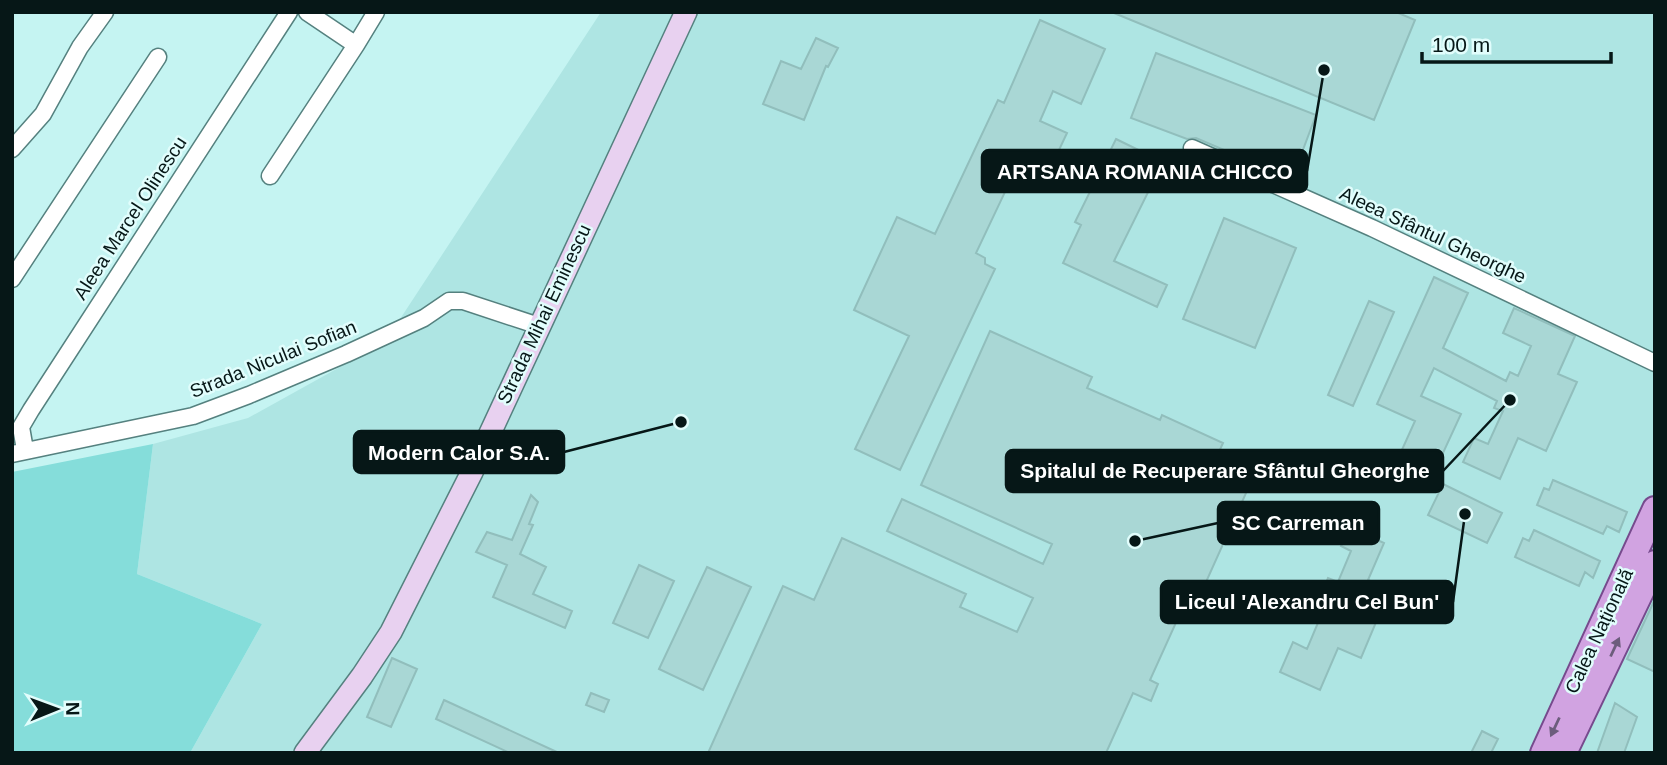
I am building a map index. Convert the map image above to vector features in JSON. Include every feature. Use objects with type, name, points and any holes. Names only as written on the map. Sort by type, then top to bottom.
[{"type":"main road","name":"Calea Națională","points":[[1564,753],[1643,572],[1655,509]]},
{"type":"main road","name":"Calea Națională","points":[[1543,753],[1643,572]]},
{"type":"street","points":[[12,149],[43,114],[80,47],[104,12]]},
{"type":"street","name":"Aleea Marcel Olinescu","points":[[19,452],[21,427],[31,410],[289,12]]},
{"type":"street","points":[[307,12],[356,45]]},
{"type":"street","points":[[270,176],[376,12]]},
{"type":"street","name":"Strada Mihai Eminescu","points":[[304,753],[368,668],[391,632],[472,472],[685,12]]},
{"type":"street","points":[[12,279],[158,57]]},
{"type":"street","name":"Aleea Sfântul Gheorghe","points":[[1192,148],[1372,228],[1655,363]]},
{"type":"street","name":"Strada Niculai Sofian","points":[[19,452],[192,416],[346,354],[424,318],[449,302],[463,301],[539,326]]},
{"type":"shaded area","points":[[601,12],[1655,12],[1655,753],[190,753],[262,624],[137,574],[153,444],[248,418],[385,342]]},
{"type":"shaded area","points":[[153,444],[137,574],[262,624],[190,753],[12,753],[12,472]]},
{"type":"building","points":[[1396,12],[1415,20],[1374,120],[1114,13]]},
{"type":"building","points":[[1040,20],[1105,49],[1081,104],[1053,91],[1040,121],[1067,133],[1051,167],[1023,154],[976,253],[985,258],[985,264],[995,269],[900,470],[855,449],[909,336],[854,310],[897,217],[935,234],[998,100],[1004,103]]},
{"type":"building","points":[[816,38],[838,48],[828,67],[826,66],[804,120],[763,104],[781,61],[801,69]]},
{"type":"building","points":[[1156,53],[1316,115],[1292,179],[1196,138],[1187,139],[1131,118]]},
{"type":"building","points":[[1116,139],[1163,162],[1114,261],[1167,285],[1157,307],[1063,263],[1081,225],[1075,222]]},
{"type":"building","points":[[1224,218],[1296,248],[1255,348],[1183,319]]},
{"type":"building","points":[[1434,277],[1468,293],[1443,348],[1506,381],[1510,372],[1518,376],[1531,346],[1503,333],[1514,308],[1575,336],[1558,374],[1577,382],[1546,451],[1518,438],[1500,479],[1463,462],[1474,438],[1488,444],[1503,411],[1494,408],[1497,401],[1434,368],[1421,396],[1461,414],[1431,479],[1396,463],[1415,421],[1377,404]]},
{"type":"building","points":[[1369,301],[1394,312],[1353,406],[1328,395]]},
{"type":"building","points":[[990,331],[1092,377],[1087,388],[1160,420],[1162,415],[1223,443],[1217,456],[1255,473],[1193,611],[1183,607],[1150,680],[1158,684],[1151,701],[1133,693],[1106,753],[708,753],[783,586],[814,600],[842,538],[966,594],[960,607],[1017,632],[1033,598],[887,531],[902,499],[1043,564],[1052,544],[921,485]]},
{"type":"building","points":[[1553,480],[1627,512],[1619,532],[1607,526],[1603,534],[1537,505],[1544,488],[1549,490]]},
{"type":"building","points":[[1443,484],[1502,513],[1487,543],[1428,515]]},
{"type":"building","points":[[531,495],[538,502],[529,524],[533,525],[520,554],[546,567],[533,594],[572,611],[565,628],[493,597],[507,565],[476,552],[487,532],[512,540]]},
{"type":"building","points":[[1349,527],[1384,543],[1368,580],[1390,589],[1361,658],[1338,648],[1320,690],[1280,672],[1293,642],[1307,649],[1320,618],[1313,615],[1328,578],[1338,582],[1351,551],[1341,546]]},
{"type":"building","points":[[1534,530],[1600,561],[1593,578],[1585,572],[1579,586],[1515,557],[1523,538],[1529,541]]},
{"type":"building","points":[[639,565],[674,581],[648,638],[613,623]]},
{"type":"building","points":[[707,567],[751,587],[703,690],[659,669]]},
{"type":"building","points":[[1655,599],[1655,672],[1627,659]]},
{"type":"building","points":[[392,658],[417,669],[391,727],[367,717]]},
{"type":"building","points":[[591,693],[609,700],[604,712],[586,705]]},
{"type":"building","points":[[444,700],[559,753],[510,753],[436,719]]},
{"type":"building","points":[[1615,703],[1637,717],[1624,753],[1597,753]]},
{"type":"building","points":[[1482,731],[1498,739],[1491,753],[1471,753]]},
{"type":"place","name":"ARTSANA ROMANIA CHICCO","points":[[1324,70]]},
{"type":"place","name":"Spitalul de Recuperare Sfântul Gheorghe","points":[[1510,400]]},
{"type":"place","name":"Modern Calor S.A.","points":[[681,422]]},
{"type":"place","name":"Liceul 'Alexandru Cel Bun'","points":[[1465,514]]},
{"type":"place","name":"SC Carreman","points":[[1135,541]]}]
